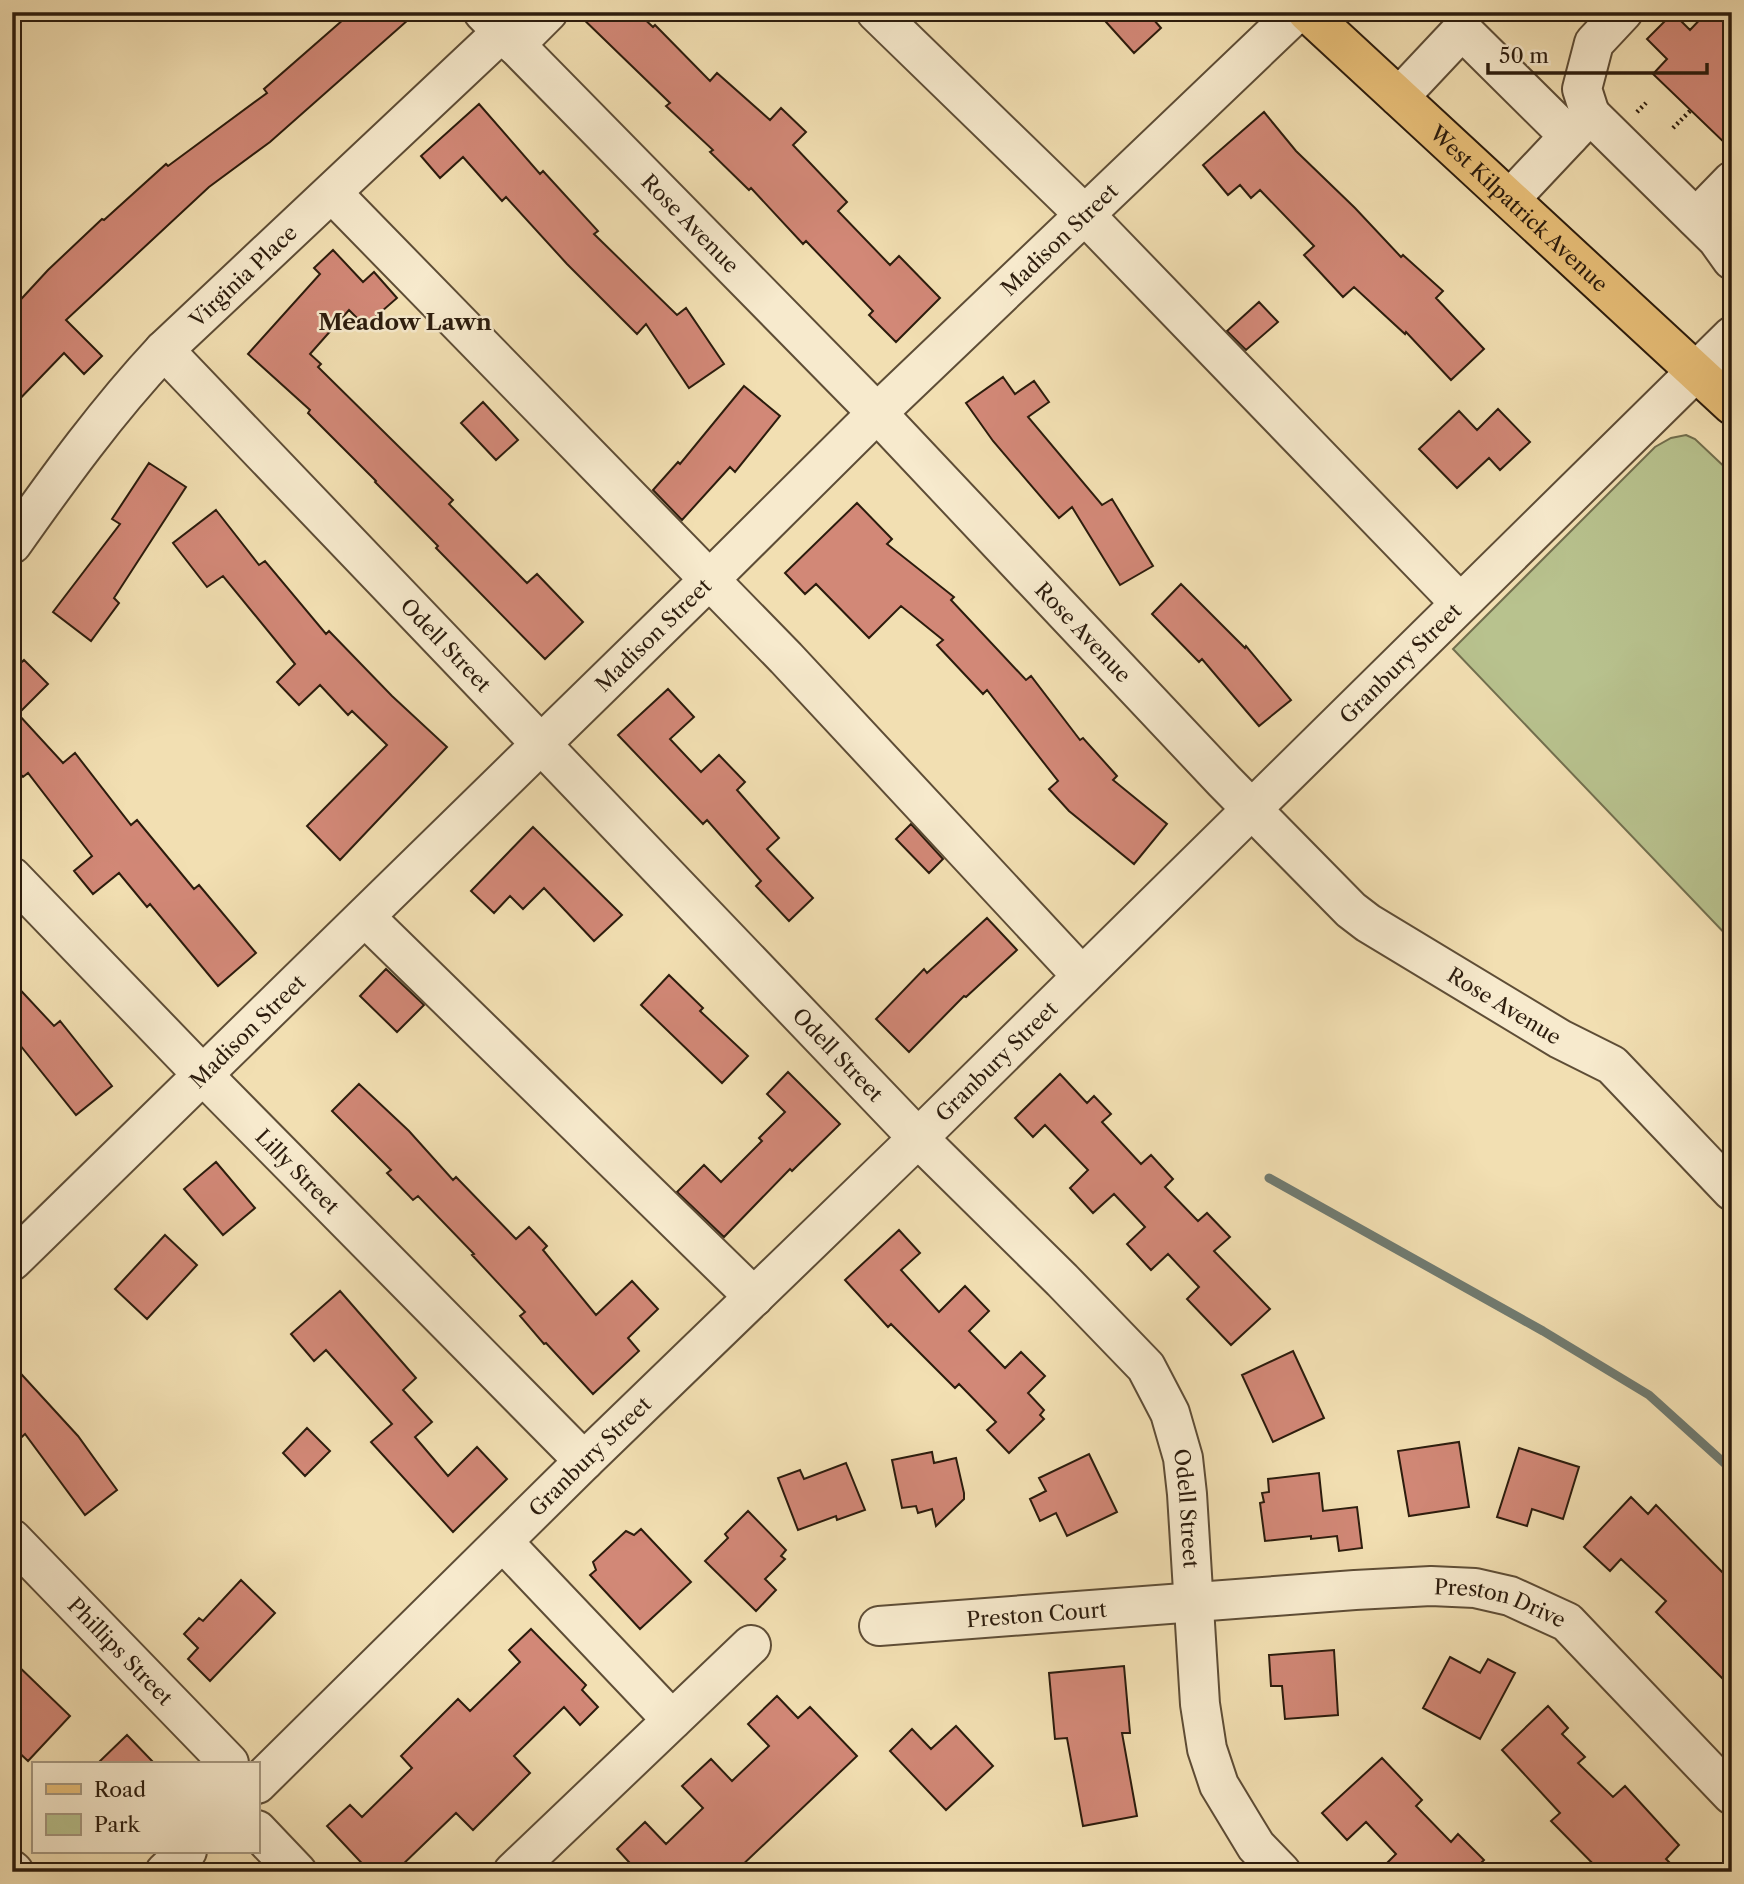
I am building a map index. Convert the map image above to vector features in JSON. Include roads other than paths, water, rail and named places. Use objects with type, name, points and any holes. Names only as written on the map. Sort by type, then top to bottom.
[{"type":"main road","name":"West Kilpatrick Avenue","points":[[1307,12],[1732,405]]},
{"type":"street","name":"Virginia Place","points":[[12,544],[123,393],[164,350],[332,193],[500,30],[548,12]]},
{"type":"street","points":[[876,12],[1085,215],[1460,603]]},
{"type":"street","name":"Madison Street","points":[[12,1261],[877,413],[1297,12]]},
{"type":"street","points":[[1510,199],[1579,125],[1582,89],[1594,43],[1623,12]]},
{"type":"street","name":"Rose Avenue","points":[[500,30],[877,413],[1252,809],[1351,909],[1368,923],[1560,1039],[1612,1065],[1732,1191]]},
{"type":"street","points":[[1399,97],[1462,30],[1696,218],[1717,239],[1732,260]]},
{"type":"street","points":[[1696,218],[1732,181]]},
{"type":"street","points":[[332,193],[796,668],[1082,976]]},
{"type":"street","name":"Granbury Street","points":[[259,1782],[1732,336]]},
{"type":"street","name":"Odell Street","points":[[164,350],[543,743],[918,1138],[1146,1367],[1170,1413],[1183,1458],[1200,1704],[1207,1749],[1219,1785],[1256,1846],[1281,1872]]},
{"type":"street","name":"Lilly Street","points":[[12,877],[202,1074],[584,1461]]},
{"type":"street","points":[[365,917],[754,1297]]},
{"type":"street","name":"Phillips Street","points":[[12,1539],[228,1762]]},
{"type":"street","points":[[503,1542],[672,1720]]},
{"type":"street","name":"Preston Drive","points":[[1194,1603],[1431,1587],[1475,1588],[1510,1596],[1567,1622],[1732,1795]]},
{"type":"street","name":"Preston Court","points":[[879,1626],[1194,1603]]},
{"type":"street","points":[[513,1872],[751,1645]]},
{"type":"street","points":[[259,1832],[297,1872]]},
{"type":"street","points":[[165,1872],[185,1853]]},
{"type":"waterway","points":[[1269,1178],[1543,1331],[1649,1395],[1732,1470]]},
{"type":"district","name":"Meadow Lawn","points":[[405,322]]}]
